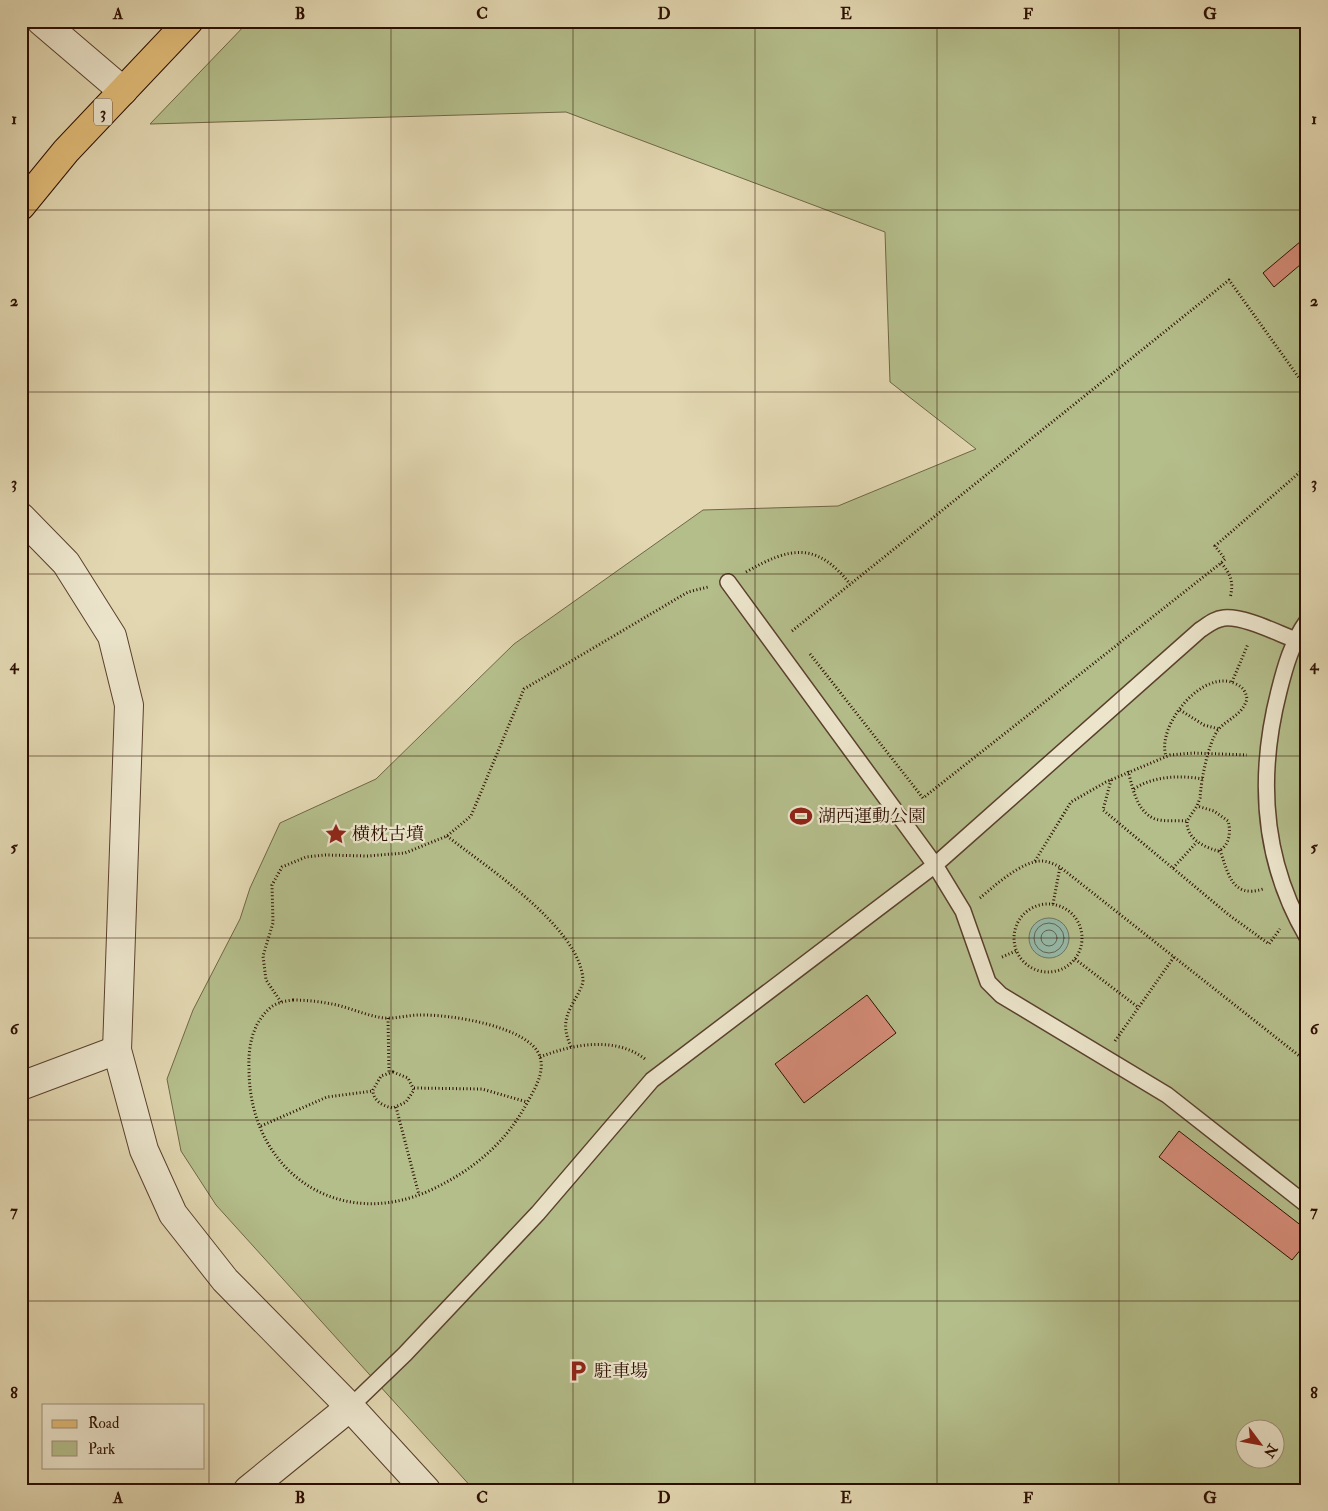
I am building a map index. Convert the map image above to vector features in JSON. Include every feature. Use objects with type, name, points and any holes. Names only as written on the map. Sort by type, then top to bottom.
[{"type":"main road","name":"3","points":[[21,206],[66,151],[189,21]]},
{"type":"street","points":[[41,21],[123,91]]},
{"type":"street","points":[[21,517],[66,563],[112,636],[129,705],[117,1050],[144,1150],[172,1214],[225,1280],[350,1407],[426,1490]]},
{"type":"street","points":[[21,1086],[117,1050]]},
{"type":"street","points":[[248,1490],[350,1407]]},
{"type":"lane","points":[[728,582],[935,865],[963,911],[980,966],[994,989],[1168,1095],[1307,1205]]},
{"type":"lane","points":[[350,1407],[404,1354],[538,1213],[652,1080],[935,865],[1200,630],[1214,620],[1226,618],[1240,619],[1296,640]]},
{"type":"lane","points":[[1307,621],[1296,640],[1284,671],[1266,756],[1266,806],[1277,866],[1282,883],[1307,937]]},
{"type":"path","points":[[798,638],[792,630],[1229,280],[1307,389]]},
{"type":"path","points":[[810,653],[923,798],[1225,559],[1215,546],[1307,466]]},
{"type":"path","points":[[281,1002],[266,980],[263,956],[273,923],[272,885],[282,867],[306,857],[405,853],[447,836],[471,816],[524,689],[688,592],[728,582],[780,556],[806,551],[825,558],[838,568],[850,584]]},
{"type":"path","points":[[1214,620],[1231,596],[1231,578],[1221,562]]},
{"type":"path","points":[[1232,682],[1242,664],[1254,625]]},
{"type":"path","points":[[1166,756],[1164,750],[1168,729],[1188,699],[1206,685],[1221,681],[1232,682],[1243,690],[1247,699],[1238,715],[1219,729],[1210,744],[1197,806],[1187,821],[1188,830],[1197,842],[1211,849],[1220,850]]},
{"type":"path","points":[[1180,710],[1204,724],[1219,729]]},
{"type":"path","points":[[963,911],[995,885],[1034,862],[1070,802],[1128,771],[1166,756],[1208,754],[1266,756]]},
{"type":"path","points":[[1128,771],[1138,803],[1145,813],[1156,819],[1187,821]]},
{"type":"path","points":[[1133,789],[1143,783],[1173,777],[1203,779]]},
{"type":"path","points":[[1111,780],[1103,810],[1269,944],[1294,911]]},
{"type":"path","points":[[1197,806],[1214,811],[1228,821],[1229,838],[1220,850]]},
{"type":"path","points":[[447,836],[525,898],[553,923],[566,938],[582,970],[584,982],[568,1011],[565,1024],[565,1032],[572,1047]]},
{"type":"path","points":[[1173,868],[1197,842]]},
{"type":"path","points":[[1220,850],[1229,878],[1245,891],[1256,891],[1282,883]]},
{"type":"path","points":[[1034,862],[1049,862],[1060,867],[1307,1062]]},
{"type":"path","points":[[1053,904],[1060,867]]},
{"type":"path","points":[[1053,904],[1067,908],[1081,926],[1081,948],[1075,959],[1058,971],[1046,973],[1035,970],[1025,964],[1018,955],[1014,944],[1014,932],[1025,912],[1035,906],[1053,904]]},
{"type":"path","points":[[1104,1057],[1174,958]]},
{"type":"path","points":[[1075,959],[1138,1008]]},
{"type":"path","points":[[293,1000],[324,1003],[388,1018],[419,1014],[482,1023],[522,1038],[533,1047],[540,1057],[540,1072],[527,1102],[512,1129],[500,1143],[474,1165],[419,1195],[395,1201],[361,1205],[343,1202],[322,1195],[286,1169],[274,1152],[254,1113],[249,1076],[252,1038],[258,1022],[268,1008],[281,1002],[293,1000]]},
{"type":"path","points":[[388,1018],[389,1073]]},
{"type":"path","points":[[540,1057],[582,1045],[624,1048],[640,1055],[660,1074]]},
{"type":"path","points":[[389,1073],[404,1076],[411,1081],[414,1088],[410,1099],[396,1107],[380,1103],[375,1098],[373,1091],[378,1079],[389,1073]]},
{"type":"path","points":[[414,1088],[482,1089],[527,1102]]},
{"type":"path","points":[[261,1126],[307,1104],[327,1098],[373,1091]]},
{"type":"path","points":[[396,1107],[419,1195]]},
{"type":"green space","name":"湖西運動公園","points":[[249,21],[1307,21],[1307,1490],[474,1490],[216,1205],[181,1151],[167,1079],[193,1010],[240,919],[250,888],[280,823],[376,779],[514,644],[703,510],[838,506],[976,449],[890,382],[885,232],[566,112],[150,124]]},
{"type":"water","points":[[1049,918],[1063,924],[1069,938],[1063,952],[1049,958],[1035,952],[1029,938],[1035,924]]},
{"type":"building","points":[[1307,236],[1307,259],[1274,287],[1263,273]]},
{"type":"building","points":[[867,995],[896,1033],[804,1103],[775,1064]]},
{"type":"building","points":[[1179,1131],[1307,1230],[1307,1242],[1292,1260],[1159,1157]]},
{"type":"place","name":"湖西運動公園","points":[[801,816]]},
{"type":"place","name":"横枕古墳","points":[[336,834]]},
{"type":"place","name":"駐車場","points":[[578,1371]]}]
